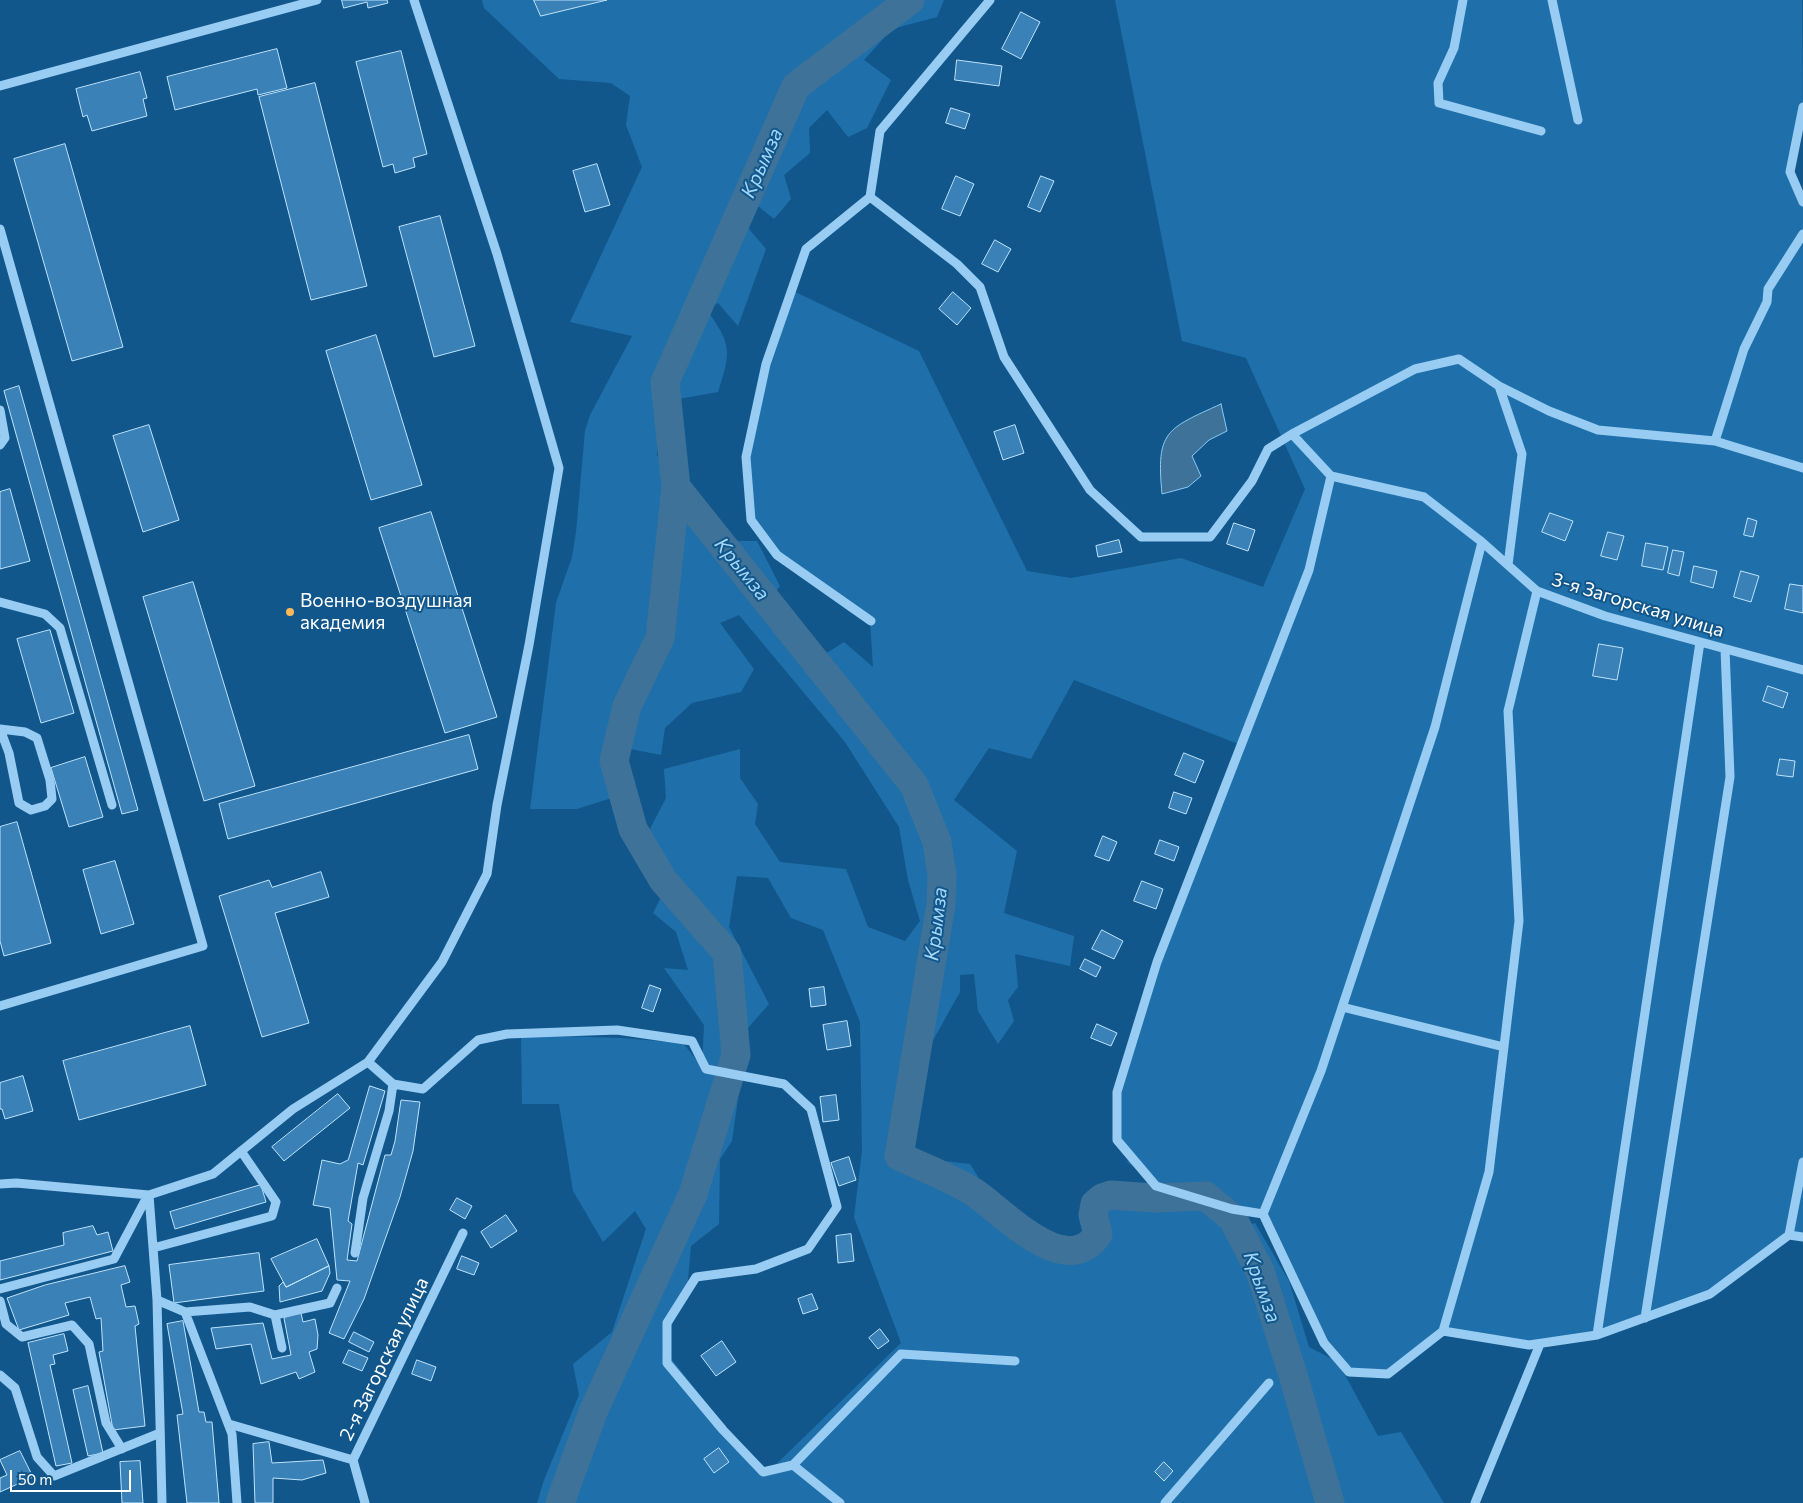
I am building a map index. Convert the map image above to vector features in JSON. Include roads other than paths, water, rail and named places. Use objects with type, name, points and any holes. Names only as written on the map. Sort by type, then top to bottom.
[{"type":"street","points":[[0,86],[317,0]]},
{"type":"street","points":[[0,1184],[16,1183],[148,1195],[212,1174],[293,1109],[368,1062],[442,962],[488,874],[497,805],[529,645],[559,468],[496,254],[414,0]]},
{"type":"street","points":[[870,621],[777,555],[751,520],[746,456],[766,364],[806,249],[870,197],[880,131],[990,0]]},
{"type":"street","points":[[1462,0],[1454,48],[1438,83],[1440,102],[1541,131]]},
{"type":"street","points":[[1552,0],[1578,120]]},
{"type":"street","points":[[1803,107],[1790,172],[1803,202]]},
{"type":"street","points":[[870,197],[957,264],[980,287],[1004,357],[1090,490],[1141,537],[1210,537],[1252,481],[1268,449],[1292,434],[1415,368],[1459,360],[1500,386],[1549,411],[1598,430],[1715,441],[1803,468]]},
{"type":"street","points":[[0,229],[202,946],[0,1006]]},
{"type":"street","points":[[1715,441],[1744,349],[1767,302],[1768,289],[1803,234]]},
{"type":"street","points":[[1500,386],[1522,454],[1508,565]]},
{"type":"street","points":[[0,410],[5,438],[0,445]]},
{"type":"street","points":[[1263,1214],[1232,1209],[1156,1186],[1117,1140],[1116,1092],[1157,962],[1309,570],[1331,476],[1292,434]]},
{"type":"street","name":"3-я Загорская улица","points":[[1331,476],[1424,497],[1482,542],[1537,591],[1605,616],[1803,670]]},
{"type":"street","points":[[1482,542],[1435,727],[1321,1071],[1263,1214],[1324,1343],[1349,1372],[1388,1374],[1443,1331],[1489,1172],[1520,921],[1508,711],[1537,591]]},
{"type":"street","points":[[0,602],[45,614],[60,628],[112,805]]},
{"type":"street","points":[[1597,1335],[1700,642]]},
{"type":"street","points":[[1645,1318],[1730,776],[1725,649]]},
{"type":"street","points":[[0,729],[25,732],[37,738],[50,780],[52,799],[45,806],[31,810],[19,803],[9,753],[0,729]]},
{"type":"street","points":[[1342,1007],[1504,1047]]},
{"type":"street","points":[[368,1062],[393,1084],[423,1089],[478,1040],[507,1034],[617,1030],[692,1041],[706,1069],[784,1084],[811,1109],[837,1207],[808,1249],[756,1269],[696,1277],[667,1323],[667,1363],[723,1430],[763,1472],[793,1465],[901,1354],[1015,1361]]},
{"type":"street","points":[[355,1253],[363,1198],[389,1111],[393,1084]]},
{"type":"street","points":[[153,1248],[272,1216],[276,1202],[242,1150]]},
{"type":"street","points":[[1443,1331],[1529,1345],[1540,1344],[1597,1335],[1710,1294],[1789,1235],[1803,1162]]},
{"type":"street","points":[[148,1195],[157,1300],[162,1503]]},
{"type":"street","points":[[0,1289],[114,1259],[148,1195]]},
{"type":"street","name":"2-я Загорская улица","points":[[365,1503],[353,1460],[463,1233]]},
{"type":"street","points":[[1789,1235],[1803,1237]]},
{"type":"street","points":[[157,1300],[185,1312],[250,1307],[275,1315],[330,1303],[337,1288]]},
{"type":"street","points":[[0,1301],[6,1324],[22,1337],[72,1326],[89,1344],[106,1423],[122,1449]]},
{"type":"street","points":[[185,1312],[232,1434],[236,1503]]},
{"type":"street","points":[[275,1315],[282,1348]]},
{"type":"street","points":[[1475,1503],[1540,1344]]},
{"type":"street","points":[[0,1375],[15,1388],[37,1457],[54,1476],[160,1433]]},
{"type":"street","points":[[1166,1503],[1269,1383]]},
{"type":"street","points":[[229,1424],[353,1460]]},
{"type":"street","points":[[793,1465],[840,1503]]},
{"type":"waterway","name":"Крымза","points":[[910,0],[796,86],[665,382],[676,487],[914,785],[937,842],[942,875],[941,904],[899,1156],[975,1193],[1035,1239],[1053,1247],[1070,1251],[1085,1247],[1098,1234],[1093,1215],[1095,1204],[1102,1198],[1111,1195],[1154,1198],[1206,1196],[1233,1219],[1260,1271],[1293,1375],[1330,1503]]},
{"type":"waterway","points":[[560,1503],[593,1412],[693,1194],[736,1055],[727,953],[663,880],[633,829],[614,761],[627,706],[660,638],[676,487]]},
{"type":"place","name":"Военно-воздушная академия","points":[[290,612]]}]
